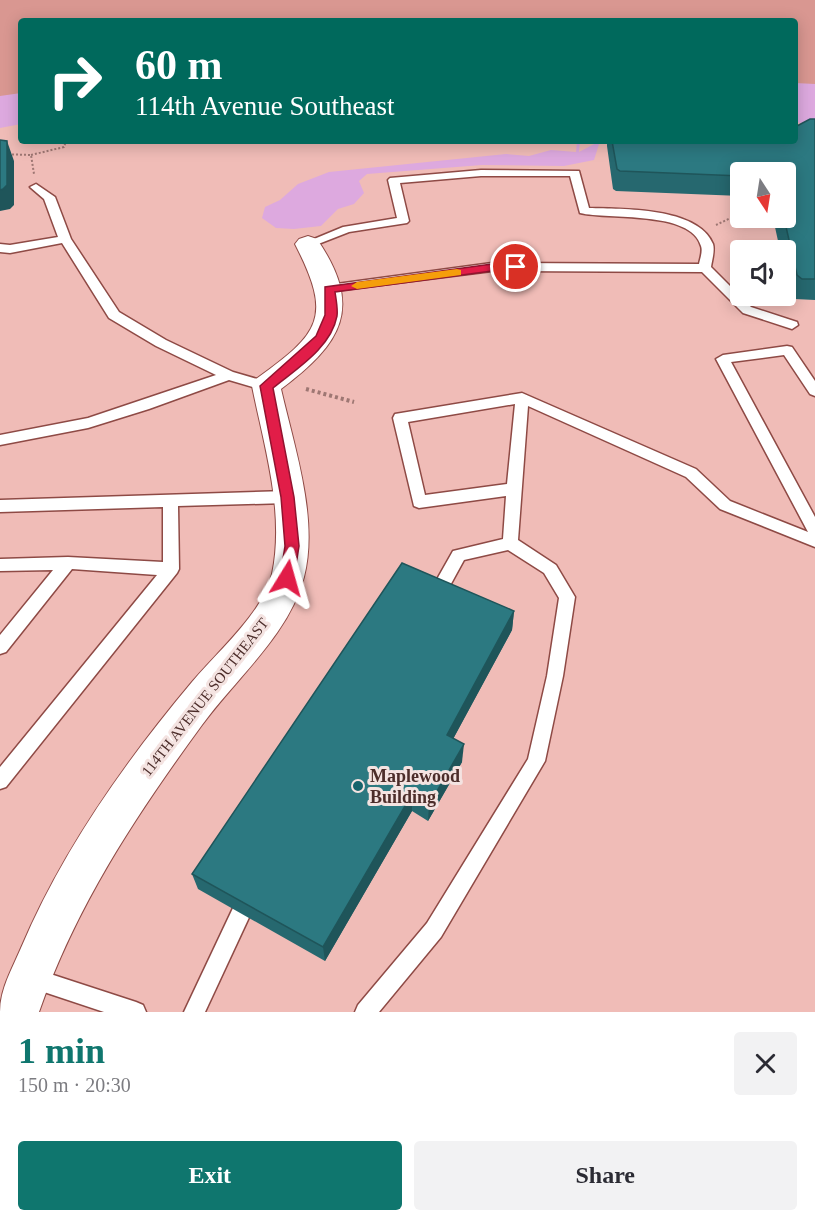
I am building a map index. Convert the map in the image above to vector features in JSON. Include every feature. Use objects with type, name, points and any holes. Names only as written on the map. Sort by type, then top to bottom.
[{"type":"street","points":[[266,386],[298,361],[322,338],[331,315],[329,290],[308,244]]},
{"type":"street","name":"114TH AVENUE SOUTHEAST","points":[[17,1012],[29,977],[88,855],[204,694],[270,615],[287,578],[292,546],[287,497],[266,386]]},
{"type":"lane","points":[[308,244],[347,229],[403,221],[394,180],[481,173],[575,173],[584,211],[684,222],[699,231],[707,244],[705,268]]},
{"type":"lane","points":[[36,187],[49,197],[65,239],[114,315],[161,344],[228,375],[266,386]]},
{"type":"lane","points":[[0,248],[10,249],[65,239]]},
{"type":"lane","points":[[329,290],[492,267],[705,268],[747,310],[792,325]]},
{"type":"lane","points":[[815,391],[787,350],[723,359],[815,531]]},
{"type":"lane","points":[[0,440],[32,436],[99,421],[228,375]]},
{"type":"lane","points":[[510,543],[522,398]]},
{"type":"lane","points":[[514,489],[418,502],[400,418],[522,398],[691,473],[724,505],[815,542]]},
{"type":"lane","points":[[0,506],[287,497]]},
{"type":"lane","points":[[0,782],[171,569],[170,500]]},
{"type":"lane","points":[[365,1012],[434,930],[536,761],[555,675],[567,597],[550,568],[510,543],[459,555],[435,597]]},
{"type":"lane","points":[[0,566],[68,563],[171,569]]},
{"type":"lane","points":[[0,647],[68,563]]},
{"type":"lane","points":[[194,1012],[241,913]]},
{"type":"lane","points":[[29,977],[136,1012]]},
{"type":"path","points":[[0,154],[31,155],[64,147],[65,144]]},
{"type":"path","points":[[31,155],[36,187]]},
{"type":"path","points":[[699,231],[730,218]]},
{"type":"path","points":[[266,386],[312,389],[354,402]]},
{"type":"shaded area","points":[[0,0],[815,0],[815,100],[798,101],[798,18],[18,18],[18,108],[0,111]]},
{"type":"shaded area","points":[[798,83],[815,84],[815,125],[798,122]]},
{"type":"shaded area","points":[[18,93],[18,125],[0,128],[0,96]]},
{"type":"shaded area","points":[[815,100],[815,1012],[0,1012],[0,111],[18,108],[18,144],[798,144],[798,101]]},
{"type":"shaded area","points":[[577,144],[580,144],[579,152],[599,144],[594,160],[564,166],[482,165],[367,174],[359,181],[364,193],[354,204],[338,209],[321,226],[276,228],[262,218],[265,207],[280,200],[298,184],[329,172],[506,154],[529,156],[551,150],[576,152]]},
{"type":"building","points":[[815,119],[815,279],[802,279],[797,275],[796,240],[789,240],[786,228],[796,228],[796,162],[730,162],[730,176],[620,171],[617,169],[613,144],[798,144],[798,125]]},
{"type":"building","points":[[0,140],[7,141],[7,185],[0,190]]},
{"type":"building","name":"Maplewood Building","points":[[402,563],[514,611],[447,735],[464,744],[429,805],[412,794],[323,947],[192,874]]},
{"type":"slow traffic","points":[[357,286],[457,272]]},
{"type":"place","name":"Maplewood Building","points":[[358,786]]},
{"type":"route","points":[[287,578],[292,546],[287,497],[266,386],[298,361],[322,338],[331,315],[329,290],[492,267],[516,267]]}]
